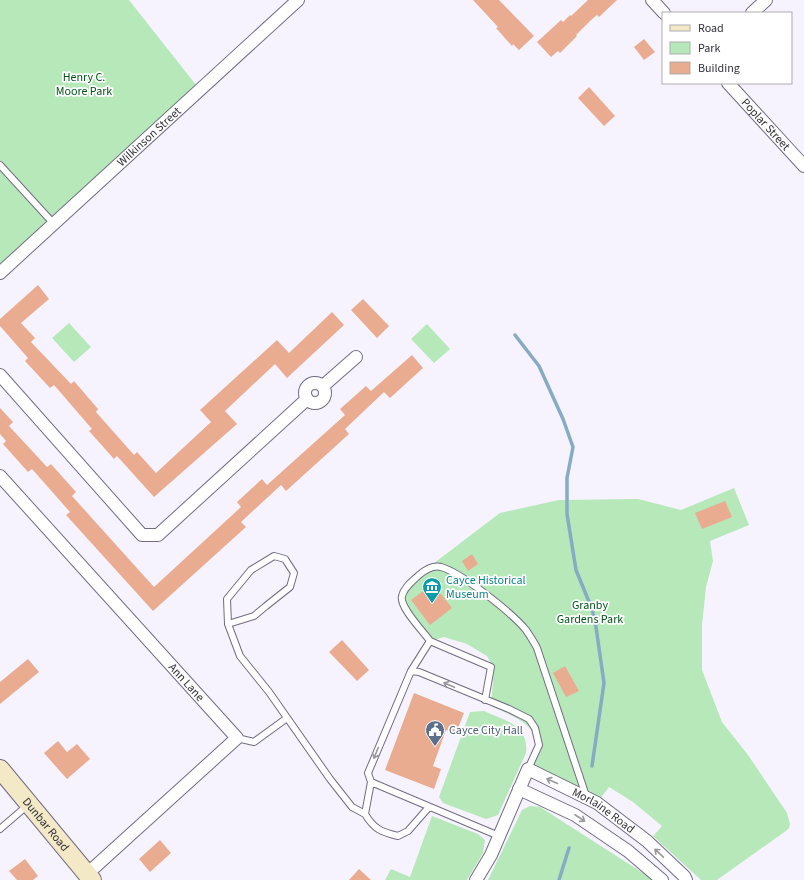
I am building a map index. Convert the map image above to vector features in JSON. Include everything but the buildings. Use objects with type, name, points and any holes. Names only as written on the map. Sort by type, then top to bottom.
[{"type":"street","name":"Wilkinson Street","points":[[0,273],[298,0]]},
{"type":"street","points":[[652,0],[663,12]]},
{"type":"street","points":[[753,12],[766,0]]},
{"type":"street","name":"Poplar Street","points":[[729,84],[804,166]]},
{"type":"street","points":[[0,375],[142,535],[158,535],[307,399],[313,403],[321,401],[325,392],[323,386],[356,357]]},
{"type":"street","name":"Ann Lane","points":[[0,476],[236,738]]},
{"type":"street","points":[[89,877],[236,738]]},
{"type":"street","name":"Dunbar Road","points":[[0,769],[89,877]]},
{"type":"street","points":[[476,880],[491,855],[528,769]]},
{"type":"street","name":"Morlaine Road","points":[[528,769],[586,796],[623,821],[684,876],[686,880]]},
{"type":"street","name":"Morlaine Road","points":[[519,790],[575,815],[628,850],[662,880]]},
{"type":"lane","points":[[0,165],[54,224]]},
{"type":"lane","points":[[228,624],[254,616],[290,587],[294,573],[285,559],[274,556],[251,570],[238,583],[228,598],[228,624],[240,656],[352,807],[365,814],[372,825],[385,833],[398,836],[408,831],[429,807]]},
{"type":"lane","points":[[486,700],[491,667],[430,641],[402,604],[401,596],[405,588],[426,570],[439,566],[451,571],[500,606],[526,630],[537,648],[586,796]]},
{"type":"lane","points":[[365,814],[371,782],[368,773],[411,671],[430,641]]},
{"type":"lane","points":[[411,671],[419,672],[529,719],[535,728],[539,745],[528,769]]},
{"type":"lane","points":[[236,738],[254,742],[287,718]]},
{"type":"lane","points":[[371,782],[499,836]]},
{"type":"lane","points":[[0,829],[29,804]]},
{"type":"green space","name":"Henry C. Moore Park","points":[[0,0],[129,0],[200,90],[0,273]]},
{"type":"green space","points":[[69,323],[91,347],[74,362],[52,338]]},
{"type":"green space","points":[[427,324],[450,349],[434,363],[411,339]]},
{"type":"green space","name":"Granby Gardens Park","points":[[734,488],[749,525],[710,541],[713,561],[706,587],[702,625],[702,670],[722,722],[748,755],[787,813],[790,824],[786,831],[717,880],[701,880],[653,836],[662,826],[633,802],[609,787],[597,803],[528,769],[535,745],[535,737],[527,725],[520,720],[491,706],[494,669],[487,656],[467,644],[444,637],[430,641],[402,604],[405,588],[425,570],[500,513],[559,500],[638,499],[681,510]]},
{"type":"green space","points":[[484,711],[514,725],[524,736],[526,743],[526,753],[498,815],[486,819],[443,803],[439,797],[470,712]]},
{"type":"green space","points":[[530,806],[540,807],[654,880],[488,880],[522,810]]},
{"type":"green space","points":[[432,816],[478,834],[485,840],[483,853],[467,880],[385,880],[391,869],[410,877]]},
{"type":"waterway","points":[[515,335],[539,366],[563,419],[573,447],[567,478],[567,514],[576,570],[592,609],[596,627],[604,683],[592,766]]},
{"type":"waterway","points":[[559,880],[569,848]]},
{"type":"place","name":"Cayce Historical Museum","points":[[432,604]]},
{"type":"place","name":"Cayce City Hall","points":[[435,747]]}]
